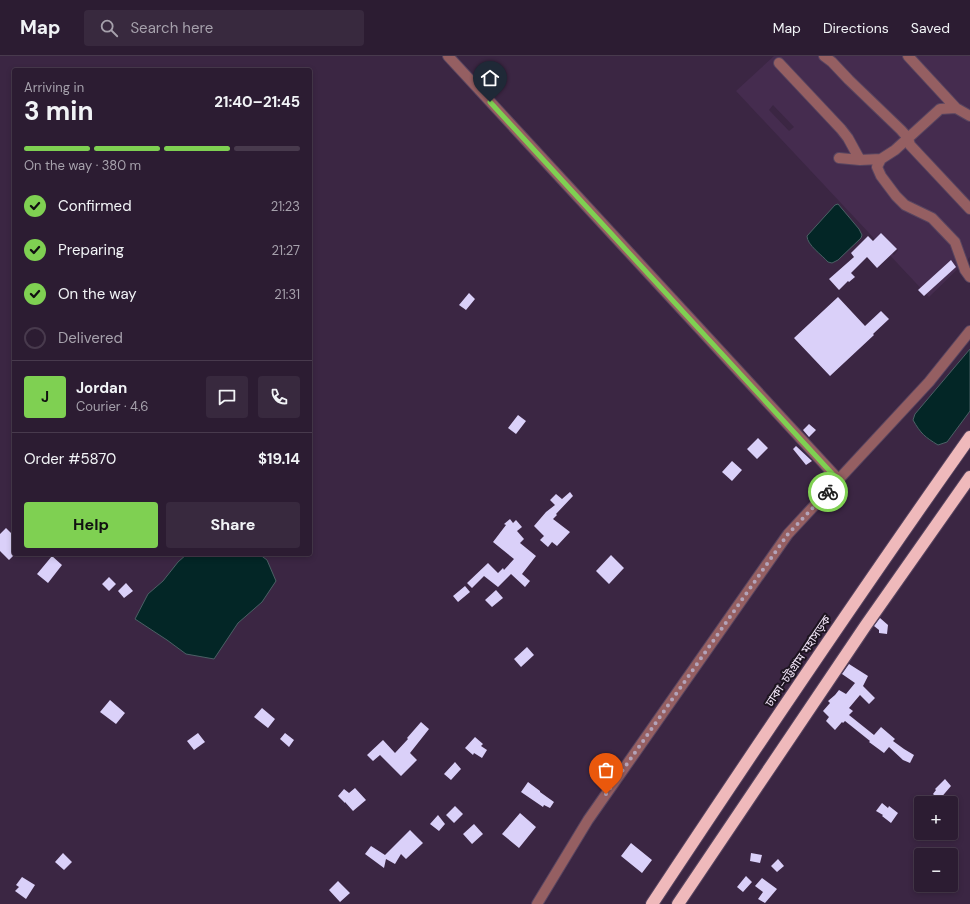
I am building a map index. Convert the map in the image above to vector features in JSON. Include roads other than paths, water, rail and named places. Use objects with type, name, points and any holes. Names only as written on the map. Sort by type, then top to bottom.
[{"type":"highway","name":"ঢাকা-চট্টগ্রাম মহাসড়ক","points":[[652,904],[794,690],[970,437]]},
{"type":"highway","points":[[678,904],[866,625],[970,477]]},
{"type":"street","points":[[448,56],[838,480]]},
{"type":"street","points":[[824,56],[832,62],[908,138],[910,145],[970,208]]},
{"type":"street","points":[[908,56],[956,108],[970,116]]},
{"type":"street","points":[[780,62],[841,129],[848,138],[860,160]]},
{"type":"street","points":[[839,158],[860,160],[881,159],[896,150],[940,109],[956,108]]},
{"type":"street","points":[[881,159],[877,167],[881,176],[896,196],[904,205],[932,218],[955,242],[957,252],[965,270],[970,277]]},
{"type":"street","points":[[537,904],[588,820],[788,534],[929,382],[970,331]]}]
